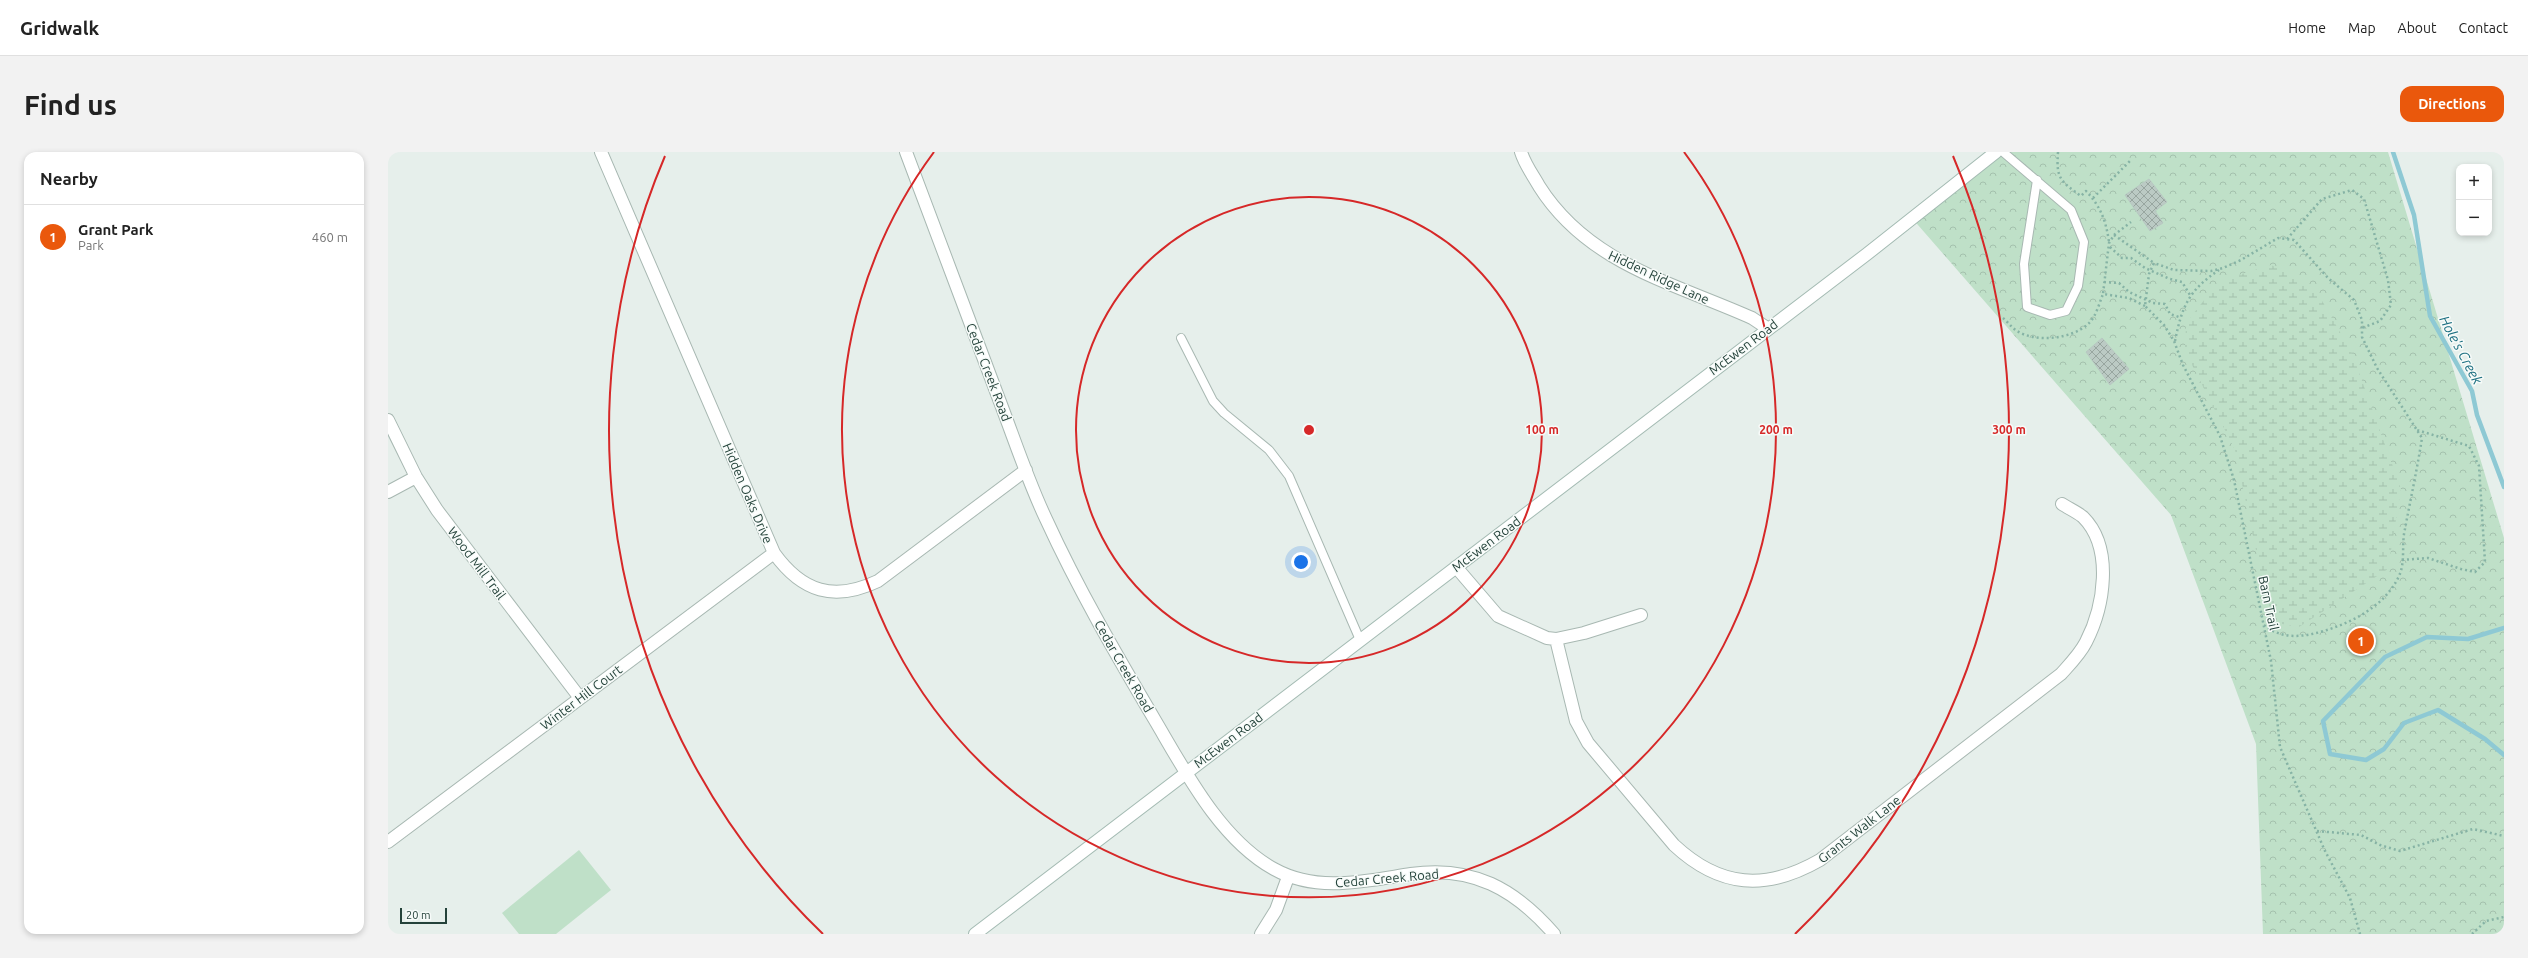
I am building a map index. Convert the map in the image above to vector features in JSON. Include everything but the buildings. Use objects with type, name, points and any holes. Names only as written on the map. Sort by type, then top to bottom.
[{"type":"street","name":"Hidden Oaks Drive","points":[[601,152],[774,553],[786,569],[801,582],[819,590],[834,592],[864,588],[878,581],[1026,470]]},
{"type":"street","name":"Cedar Creek Road","points":[[906,152],[1026,470],[1046,519],[1076,581],[1186,773],[1233,837],[1250,853],[1288,877],[1307,882],[1335,884],[1368,882],[1414,874],[1440,872],[1461,874],[1481,879],[1506,891],[1528,907],[1554,934]]},
{"type":"street","name":"Hidden Ridge Lane","points":[[1521,152],[1523,160],[1549,202],[1582,236],[1614,259],[1746,315],[1767,328]]},
{"type":"street","name":"McEwen Road","points":[[974,934],[1767,328],[1867,254],[1996,152]]},
{"type":"street","name":"Wood Mill Trail","points":[[388,420],[416,477],[437,510],[580,698]]},
{"type":"street","points":[[388,492],[416,477]]},
{"type":"street","name":"Grants Walk Lane","points":[[1556,639],[1579,729],[1674,845],[1688,858],[1722,876],[1756,881],[1780,879],[1798,873],[1820,860],[2061,674],[2074,660],[2085,643],[2098,608],[2102,579],[2101,559],[2097,536],[2082,517],[2062,504]]},
{"type":"street","name":"Winter Hill Court","points":[[388,842],[774,553]]},
{"type":"street","points":[[1456,567],[1498,616],[1547,638],[1556,639],[1584,633],[1641,615]]},
{"type":"street","points":[[1261,934],[1276,910],[1288,877]]},
{"type":"lane","points":[[2003,152],[2037,180],[2071,210],[2084,242],[2078,286],[2066,311],[2050,315],[2026,307],[2024,264],[2037,180]]},
{"type":"lane","points":[[1181,338],[1213,401],[1224,413],[1269,450],[1289,476],[1360,640]]},
{"type":"path","points":[[2058,152],[2057,174],[2062,182],[2081,196],[2086,191],[2099,204],[2106,224],[2109,247],[2103,294],[2129,298],[2145,306],[2151,269],[2154,264]]},
{"type":"path","points":[[2093,198],[2130,161]]},
{"type":"path","points":[[2287,239],[2322,199],[2352,190],[2364,199],[2388,280],[2391,306],[2380,321],[2362,328]]},
{"type":"path","points":[[2109,242],[2114,235],[2131,222]]},
{"type":"path","points":[[2114,235],[2154,264],[2188,272],[2221,269]]},
{"type":"path","points":[[2174,341],[2179,317],[2190,294],[2202,281],[2278,238],[2294,240],[2328,278],[2354,300],[2362,320],[2362,337],[2378,368],[2422,438],[2404,536],[2399,577],[2380,600],[2367,613],[2342,626],[2308,635],[2290,636],[2274,633],[2264,625]]},
{"type":"path","points":[[2109,247],[2122,258],[2132,258],[2145,268],[2151,269],[2170,279],[2182,282],[2190,294]]},
{"type":"path","points":[[2104,282],[2119,283],[2129,292],[2153,303],[2165,304],[2170,314],[2179,317]]},
{"type":"path","name":"Barn Trail","points":[[2145,306],[2164,325],[2174,341],[2183,365],[2220,436],[2234,480],[2271,661],[2280,747],[2316,831],[2350,898],[2360,934]]},
{"type":"path","points":[[2402,560],[2428,558],[2461,570],[2475,572],[2485,562],[2479,466],[2469,446],[2417,430]]},
{"type":"path","points":[[2316,831],[2361,835],[2380,845],[2400,851],[2473,829],[2504,836]]},
{"type":"path","points":[[2472,934],[2486,921],[2504,917]]},
{"type":"green space","points":[[1996,152],[2388,152],[2504,538],[2504,934],[2263,934],[2256,744],[2171,515],[1911,217]]},
{"type":"green space","points":[[2271,265],[2313,285],[2352,353],[2401,489],[2388,569],[2299,627],[2271,622],[2235,450],[2185,351],[2186,323],[2219,281]]},
{"type":"green space","points":[[579,850],[611,890],[556,934],[519,934],[502,913]]},
{"type":"waterway","name":"Hole's Creek","points":[[2393,152],[2414,215],[2430,316],[2472,391],[2477,415],[2504,487]]},
{"type":"waterway","name":"Hole's Creek","points":[[2504,628],[2468,639],[2427,637],[2385,657],[2323,721],[2330,754],[2366,760],[2384,749],[2404,723],[2438,710],[2485,739],[2504,755]]},
{"type":"place","name":"Grant Park","points":[[2361,641]]}]
